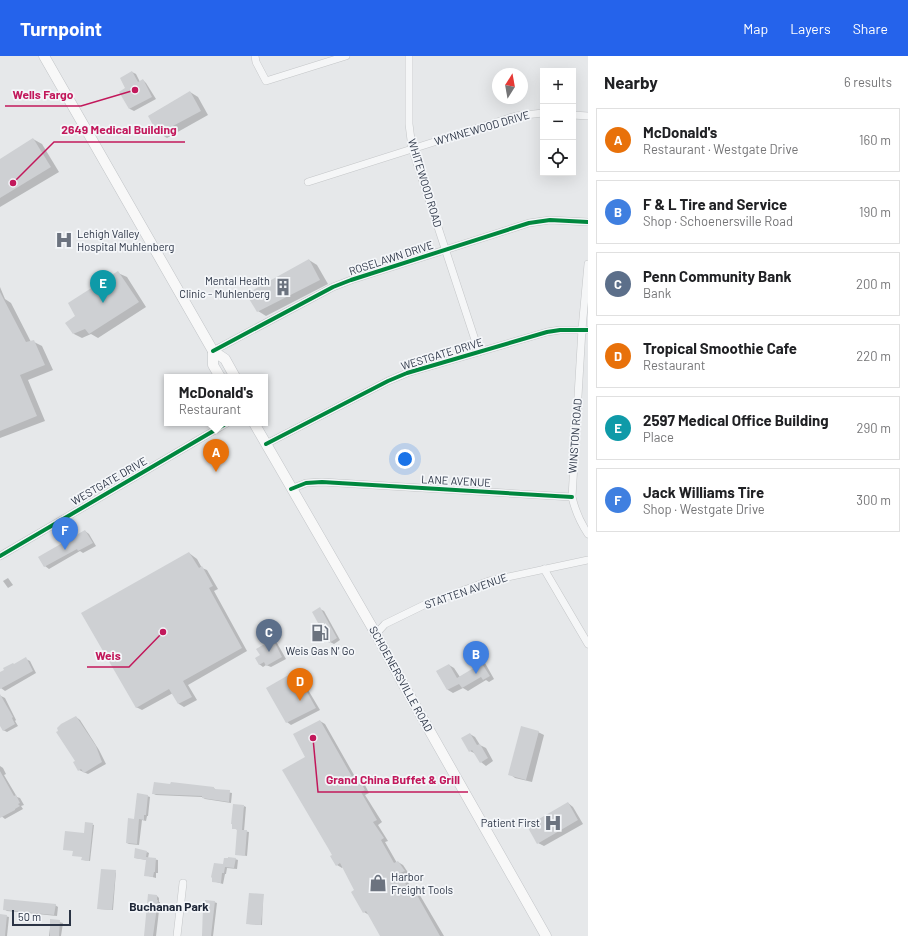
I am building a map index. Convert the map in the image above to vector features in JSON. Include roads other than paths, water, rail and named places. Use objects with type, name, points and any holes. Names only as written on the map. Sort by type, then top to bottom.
[{"type":"main road","points":[[44,56],[213,351],[225,359],[233,374]]},
{"type":"main road","points":[[213,351],[213,365],[218,374]]},
{"type":"main road","name":"SCHOENERSVILLE ROAD","points":[[256,426],[376,634],[546,936]]},
{"type":"street","points":[[255,56],[256,62],[266,81],[346,56]]},
{"type":"street","name":"WHITEWOOD ROAD","points":[[409,56],[409,124],[412,148],[479,352]]},
{"type":"street","name":"WYNNEWOOD DRIVE","points":[[308,182],[516,116],[540,113]]},
{"type":"street","points":[[576,115],[588,116]]},
{"type":"street","name":"ROSELAWN DRIVE","points":[[213,351],[333,287],[351,280],[539,221],[561,220],[588,222]]},
{"type":"street","name":"WINSTON ROAD","points":[[588,264],[585,330],[572,497],[575,510],[588,534]]},
{"type":"street","name":"WESTGATE DRIVE","points":[[266,444],[388,381],[407,373],[547,332],[560,330],[585,330]]},
{"type":"street","name":"WESTGATE DRIVE","points":[[0,556],[222,426]]},
{"type":"street","name":"LANE AVENUE","points":[[291,489],[306,483],[322,482],[572,497]]},
{"type":"street","name":"STATTEN AVENUE","points":[[376,634],[385,624],[437,599],[489,581],[588,560]]},
{"type":"street","points":[[544,569],[588,644]]},
{"type":"street","points":[[177,936],[183,883]]},
{"type":"place","name":"Wells Fargo","points":[[135,90]]},
{"type":"place","name":"2649 Medical Building","points":[[13,183]]},
{"type":"place","name":"Lehigh Valley Hospital Muhlenberg","points":[[64,240]]},
{"type":"place","name":"Mental Health Clinic - Muhlenberg","points":[[283,287]]},
{"type":"place","name":"2597 Medical Office Building","points":[[103,303]]},
{"type":"place","name":"McDonald's","points":[[216,472]]},
{"type":"place","name":"Jack Williams Tire","points":[[65,550]]},
{"type":"place","name":"Weis","points":[[163,632]]},
{"type":"place","name":"Weis Gas N' Go","points":[[320,633]]},
{"type":"place","name":"Penn Community Bank","points":[[269,652]]},
{"type":"place","name":"F & L Tire and Service","points":[[476,674]]},
{"type":"place","name":"Tropical Smoothie Cafe","points":[[300,701]]},
{"type":"place","name":"Grand China Buffet & Grill","points":[[313,738]]},
{"type":"place","name":"Patient First","points":[[553,823]]},
{"type":"place","name":"Harbor Freight Tools","points":[[378,883]]},
{"type":"district","name":"Buchanan Park","points":[[169,907]]}]
